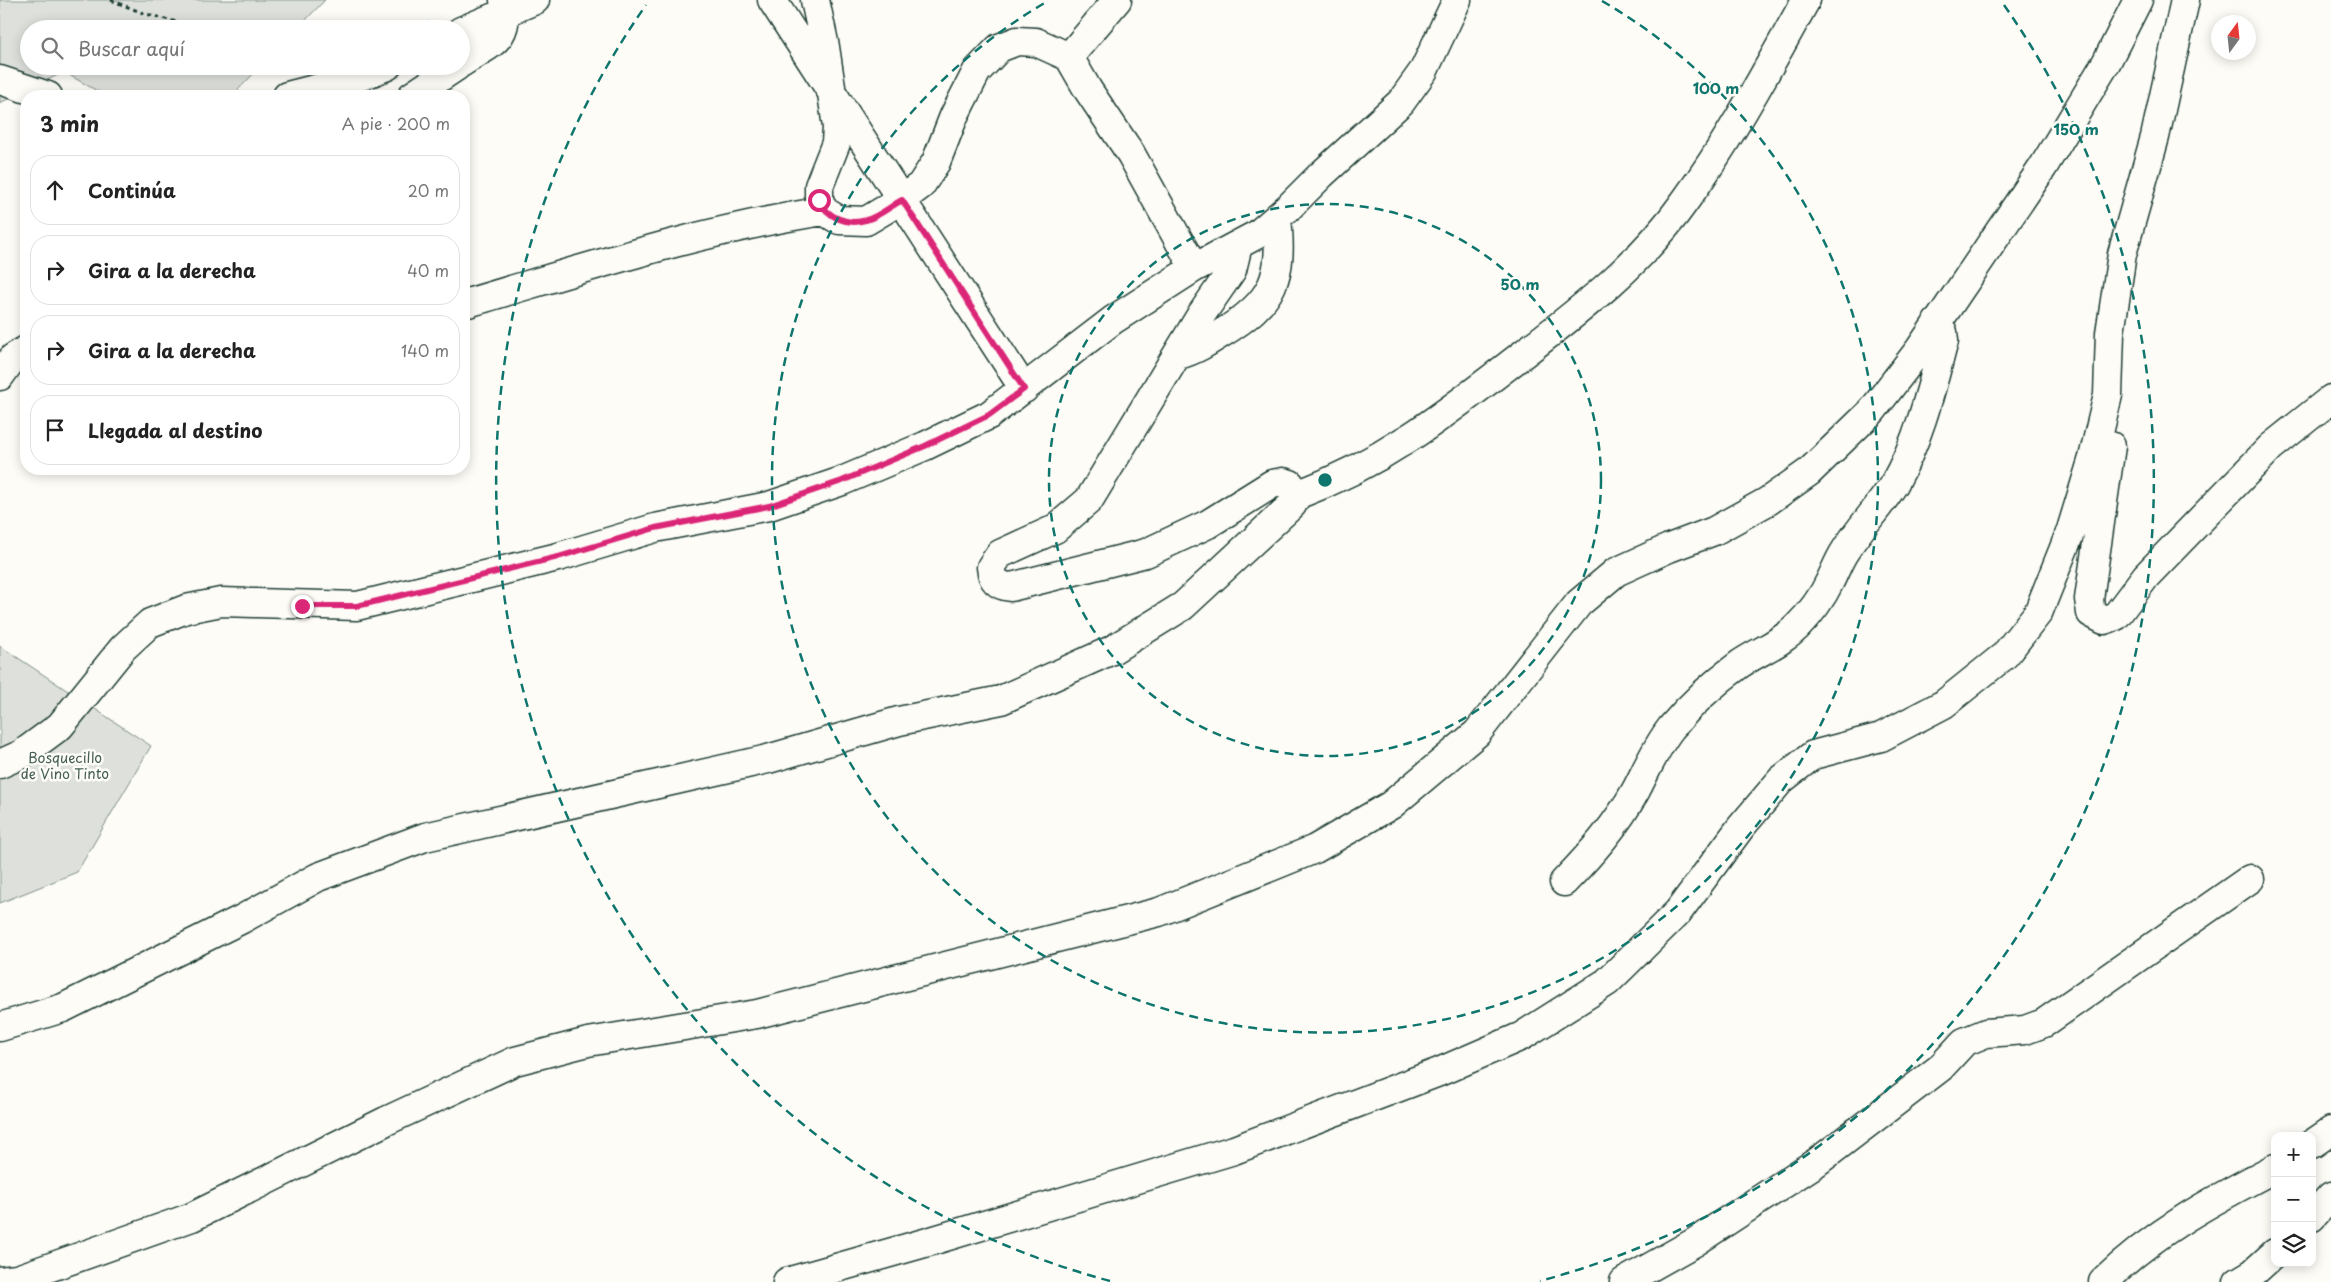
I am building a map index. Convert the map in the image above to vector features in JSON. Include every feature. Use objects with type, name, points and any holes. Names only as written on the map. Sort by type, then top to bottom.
[{"type":"street","points":[[470,26],[505,6],[535,0]]},
{"type":"street","points":[[772,0],[1024,389]]},
{"type":"street","points":[[815,0],[837,127],[836,143],[819,186],[819,200],[824,210],[839,220],[866,220],[902,200],[921,184],[936,162],[954,116],[977,71],[998,48],[1017,41],[1036,42],[1069,57],[1088,90],[1132,154],[1194,268]]},
{"type":"street","points":[[1069,57],[1117,0]]},
{"type":"street","points":[[0,764],[22,754],[60,726],[123,648],[150,623],[186,609],[221,602],[357,606],[558,557],[655,528],[769,506],[842,481],[925,446],[989,415],[1112,320],[1194,268],[1258,234],[1277,218],[1321,174],[1401,102],[1424,70],[1457,0]]},
{"type":"street","points":[[0,1027],[63,1008],[242,919],[318,877],[425,837],[768,759],[900,721],[1001,700],[1112,650],[1183,606],[1292,505],[1297,495],[1331,482],[1370,463],[1407,440],[1456,407],[1612,284],[1642,254],[1686,201],[1755,90],[1806,0]]},
{"type":"street","points":[[0,1282],[17,1279],[192,1217],[386,1121],[515,1061],[588,1042],[757,1014],[1159,912],[1315,849],[1390,806],[1477,733],[1579,603],[1616,572],[1669,548],[1714,531],[1768,502],[1809,472],[1872,411],[1896,381],[2042,167],[2106,63],[2138,0]]},
{"type":"street","points":[[787,1282],[928,1242],[1234,1150],[1439,1072],[1522,1036],[1607,982],[1678,912],[1780,780],[1813,755],[1881,737],[1944,704],[2005,655],[2038,613],[2070,533],[2098,434],[2108,395],[2110,333],[2122,254],[2155,137],[2185,0]]},
{"type":"street","points":[[470,57],[495,41],[502,34],[505,6]]},
{"type":"street","points":[[311,90],[364,75]]},
{"type":"street","points":[[421,90],[444,75]]},
{"type":"street","points":[[0,80],[30,90]]},
{"type":"street","points":[[470,302],[651,249],[749,224],[824,210]]},
{"type":"street","points":[[1178,355],[1190,352],[1248,317],[1260,305],[1273,283],[1280,260],[1277,218]]},
{"type":"street","points":[[1238,245],[1232,270],[1089,500],[1055,529],[1000,554],[991,567],[996,582],[1003,586],[1011,587],[1146,553],[1208,524],[1272,484],[1283,482],[1290,484],[1297,495]]},
{"type":"street","points":[[1564,882],[1592,853],[1617,821],[1636,790],[1651,758],[1671,729],[1694,703],[1742,663],[1780,642],[1796,628],[1814,607],[1829,584],[1843,553],[1860,528],[1880,505],[1905,463],[1918,432],[1944,342],[1943,332],[1937,322]]},
{"type":"street","points":[[0,376],[13,358],[20,354]]},
{"type":"street","points":[[2098,434],[2106,437],[2112,443],[2088,606],[2091,613],[2104,620],[2116,616],[2146,576],[2271,448],[2331,399]]},
{"type":"street","points":[[1624,1282],[1695,1242],[1817,1162],[1940,1068],[1964,1042],[1986,1033],[2025,1030],[2044,1023],[2250,879]]},
{"type":"street","points":[[2316,1141],[2331,1131]]},
{"type":"street","points":[[2104,1282],[2152,1239],[2174,1224],[2196,1210],[2271,1170]]},
{"type":"street","points":[[2316,1213],[2331,1196]]},
{"type":"street","points":[[2238,1282],[2253,1273],[2271,1257]]},
{"type":"path","points":[[111,0],[143,13],[169,20]]},
{"type":"green space","points":[[0,0],[325,0],[306,20],[20,20],[20,75],[58,75],[27,90],[20,90],[20,93],[0,103]]},
{"type":"green space","points":[[69,75],[252,75],[238,90],[96,90]]},
{"type":"green space","name":"Bosquecillo de Vino Tinto","points":[[0,646],[151,746],[77,872],[0,903]]},
{"type":"route","points":[[302,606],[357,606],[558,557],[655,528],[769,506],[842,481],[925,446],[989,415],[1024,389],[902,200],[866,220],[839,220],[824,210],[819,200]]}]
